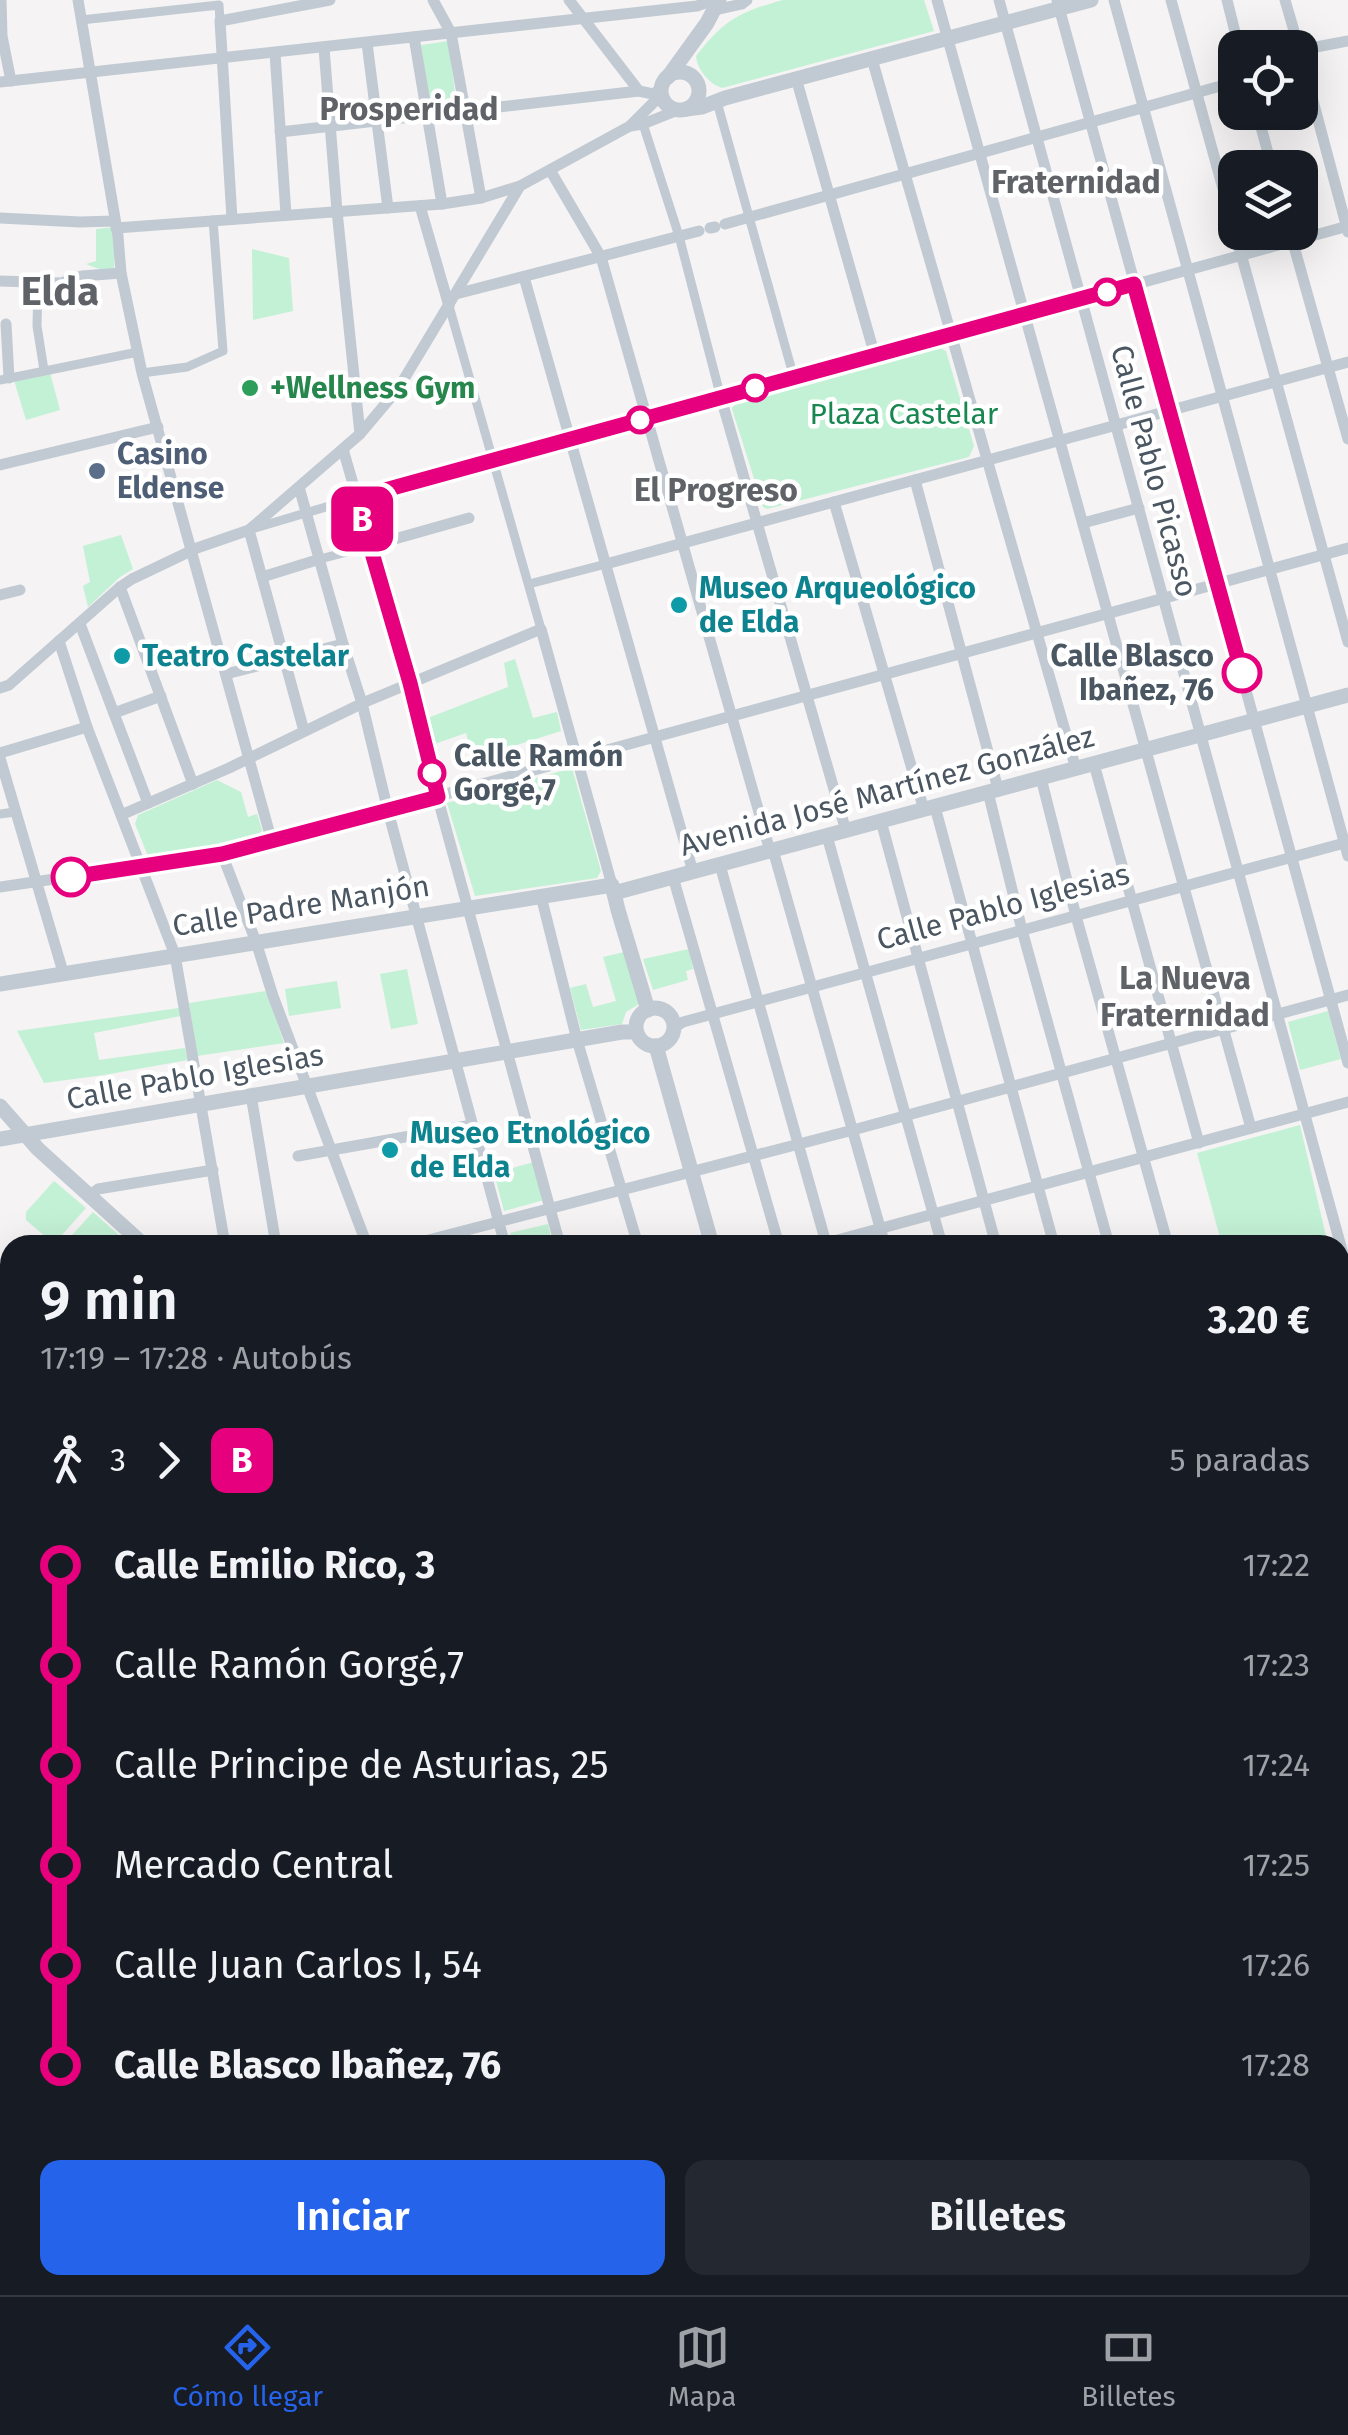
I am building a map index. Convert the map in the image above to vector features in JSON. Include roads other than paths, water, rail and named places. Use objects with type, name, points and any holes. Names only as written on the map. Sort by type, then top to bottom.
[{"type":"street","points":[[1,0],[6,81],[414,38],[582,18],[648,5],[742,4],[747,0]]},
{"type":"street","points":[[78,0],[121,273],[142,373],[272,842]]},
{"type":"street","points":[[220,20],[330,0]]},
{"type":"street","points":[[433,0],[450,33],[481,198]]},
{"type":"street","points":[[568,0],[639,90]]},
{"type":"street","points":[[937,0],[1252,1128]]},
{"type":"street","name":"Calle Pablo Picasso","points":[[999,0],[1340,1235]]},
{"type":"street","points":[[0,218],[115,224],[213,220],[481,198],[520,186],[636,125],[682,109],[1005,24],[1058,4],[1090,0]]},
{"type":"street","points":[[1114,0],[1347,847]]},
{"type":"street","points":[[1171,0],[1348,642]]},
{"type":"street","points":[[1228,0],[1236,30]]},
{"type":"street","points":[[1285,0],[1293,30]]},
{"type":"street","points":[[636,125],[716,3]]},
{"type":"street","points":[[81,20],[219,4],[232,219]]},
{"type":"street","points":[[1058,4],[1348,1062]]},
{"type":"street","points":[[414,38],[442,204]]},
{"type":"street","points":[[1318,47],[1348,41]]},
{"type":"street","points":[[367,43],[388,208]]},
{"type":"street","points":[[324,48],[360,434]]},
{"type":"street","points":[[664,87],[669,106],[682,109],[697,100],[687,50]]},
{"type":"street","points":[[275,53],[286,215]]},
{"type":"street","points":[[872,58],[1076,768]]},
{"type":"street","points":[[280,132],[639,90],[653,94],[682,73],[721,100],[748,218],[794,378]]},
{"type":"street","points":[[796,78],[875,356]]},
{"type":"street","points":[[456,294],[830,196],[1218,87]]},
{"type":"street","points":[[1318,120],[1348,228],[1318,233]]},
{"type":"street","points":[[636,125],[679,236],[721,398],[846,831]]},
{"type":"street","points":[[550,170],[601,257],[882,1235]]},
{"type":"street","points":[[250,530],[360,434],[398,389],[520,186]]},
{"type":"street","points":[[420,206],[648,1010]]},
{"type":"street","points":[[142,373],[187,366],[223,351],[213,220]]},
{"type":"street","points":[[0,688],[9,685],[120,587],[190,551],[250,530],[1258,250]]},
{"type":"street","points":[[1294,250],[1348,439]]},
{"type":"street","points":[[0,281],[62,283],[82,276],[121,273]]},
{"type":"street","points":[[466,276],[484,288]]},
{"type":"street","points":[[524,277],[693,872]]},
{"type":"street","points":[[38,282],[37,326],[44,370]]},
{"type":"street","points":[[4,330],[4,379],[138,352]]},
{"type":"street","points":[[530,584],[1348,362]]},
{"type":"street","points":[[0,465],[158,427]]},
{"type":"street","points":[[343,449],[410,683],[557,1235]]},
{"type":"street","points":[[915,480],[962,654],[1022,930],[1106,1235]]},
{"type":"street","points":[[300,487],[362,703],[502,1235]]},
{"type":"street","points":[[834,502],[972,944],[1051,1235]]},
{"type":"street","points":[[1083,523],[1139,508]]},
{"type":"street","points":[[262,576],[469,518]]},
{"type":"street","points":[[250,530],[304,731]]},
{"type":"street","points":[[0,886],[222,854],[272,842],[1348,548]]},
{"type":"street","points":[[120,587],[193,784]]},
{"type":"street","points":[[0,595],[20,590]]},
{"type":"street","points":[[80,624],[148,803]]},
{"type":"street","points":[[120,815],[362,703],[542,629]]},
{"type":"street","points":[[59,642],[87,727],[175,955],[223,1235]]},
{"type":"street","points":[[226,674],[343,644]]},
{"type":"street","name":"Avenida José Martínez González","points":[[613,889],[673,878],[1348,695]]},
{"type":"street","points":[[114,714],[160,696]]},
{"type":"street","points":[[63,972],[0,756],[87,727]]},
{"type":"street","points":[[1094,764],[1199,1142]]},
{"type":"street","points":[[1041,778],[1165,1235]]},
{"type":"street","points":[[0,814],[15,812]]},
{"type":"street","points":[[881,821],[994,1235]]},
{"type":"street","points":[[826,836],[939,1235]]},
{"type":"street","name":"Calle Pablo Iglesias","points":[[674,1028],[683,1022],[1185,886],[1347,847]]},
{"type":"street","points":[[222,854],[363,1235]]},
{"type":"street","points":[[720,865],[799,1144],[820,1235]]},
{"type":"street","points":[[673,878],[776,1235]]},
{"type":"street","name":"Calle Padre Manjón","points":[[0,984],[468,906],[613,889]]},
{"type":"street","points":[[540,896],[576,1040],[635,1235]]},
{"type":"street","points":[[448,1235],[1348,995]]},
{"type":"street","points":[[648,1010],[666,1012],[674,1028],[670,1038],[656,1046],[646,1044],[636,1032],[638,1020],[648,1010]]},
{"type":"street","name":"Calle Pablo Iglesias","points":[[0,1139],[636,1032]]},
{"type":"street","points":[[656,1046],[709,1235]]},
{"type":"street","points":[[251,1095],[274,1235]]},
{"type":"street","points":[[855,1235],[1348,1102]]},
{"type":"street","points":[[0,1106],[23,1135],[133,1235]]},
{"type":"street","points":[[298,1156],[472,1125]]},
{"type":"street","points":[[89,1196],[98,1189],[213,1170]]},
{"type":"place","name":"+Wellness Gym","points":[[250,388]]},
{"type":"place","name":"Casino Eldense","points":[[97,471]]},
{"type":"place","name":"Museo Arqueológico de Elda","points":[[679,605]]},
{"type":"place","name":"Teatro Castelar","points":[[122,656]]},
{"type":"place","name":"Calle Blasco Ibañez, 76","points":[[1242,673]]},
{"type":"place","name":"Calle Ramón Gorgé,7","points":[[432,773]]},
{"type":"place","name":"Museo Etnológico de Elda","points":[[390,1150]]},
{"type":"district","name":"Prosperidad","points":[[409,109]]},
{"type":"district","name":"Fraternidad","points":[[1076,182]]},
{"type":"district","name":"Elda","points":[[60,292]]},
{"type":"district","name":"El Progreso","points":[[716,490]]},
{"type":"district","name":"La Nueva Fraternidad","points":[[1185,996]]},
{"type":"park label","name":"Plaza Castelar","points":[[904,414]]}]
